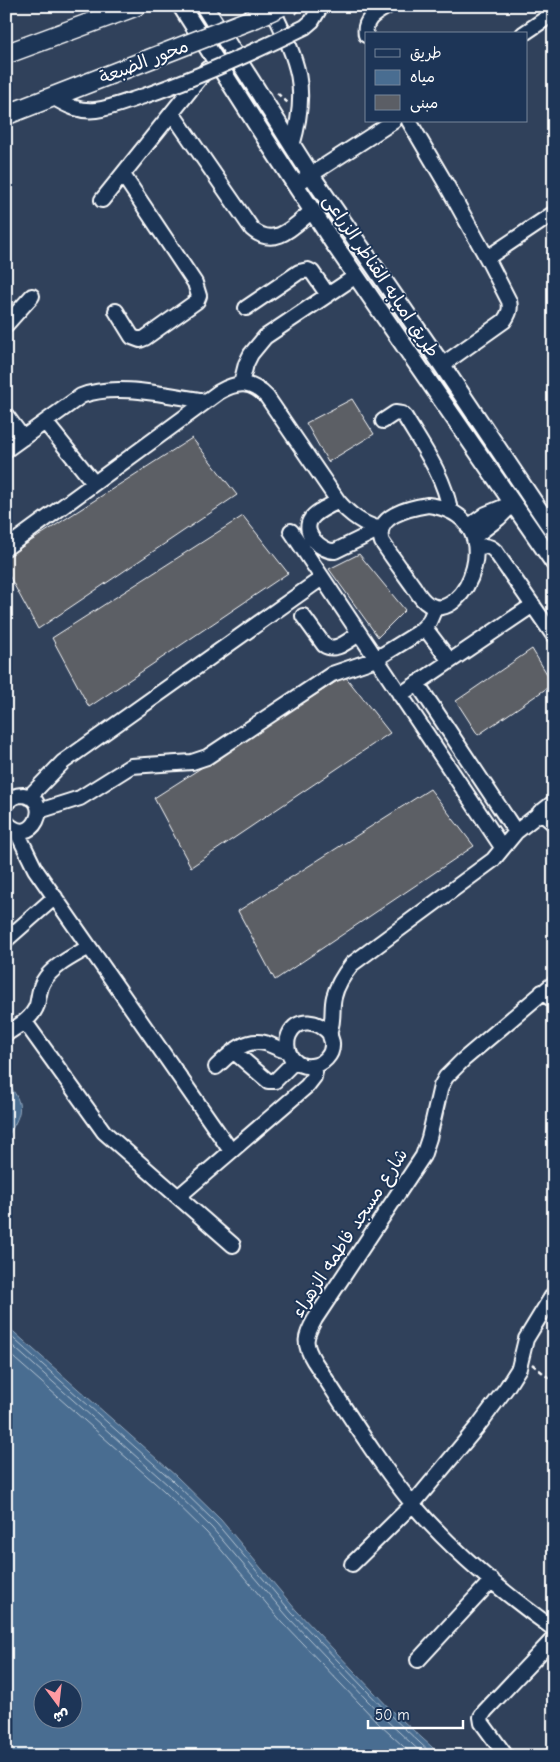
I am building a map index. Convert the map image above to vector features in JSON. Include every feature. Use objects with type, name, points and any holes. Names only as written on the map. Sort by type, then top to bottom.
[{"type":"highway","points":[[6,54],[136,6]]},
{"type":"highway","name":"محور الضبعة","points":[[6,115],[255,18],[281,6]]},
{"type":"main road","name":"طريق امبابه القناطر الزراعى","points":[[181,6],[312,211],[554,563]]},
{"type":"main road","name":"طريق امبابه القناطر الزراعى","points":[[204,6],[311,175],[554,531]]},
{"type":"main road","points":[[514,504],[528,492]]},
{"type":"street","points":[[271,6],[293,52],[299,76],[302,99],[299,123],[292,146]]},
{"type":"street","points":[[53,97],[66,106],[81,110],[96,110],[145,95],[210,71],[305,26],[312,21],[321,6]]},
{"type":"street","points":[[366,32],[369,19],[388,6]]},
{"type":"street","points":[[526,32],[554,13]]},
{"type":"street","points":[[102,200],[216,59]]},
{"type":"street","points":[[172,113],[252,229],[258,234],[267,237],[277,236],[286,232],[312,211]]},
{"type":"street","points":[[295,185],[392,122]]},
{"type":"street","points":[[409,122],[488,258],[509,301],[508,315],[504,321],[442,365]]},
{"type":"street","points":[[116,311],[132,337],[140,340],[197,301],[199,296],[195,284],[123,175]]},
{"type":"street","points":[[488,258],[554,213]]},
{"type":"street","points":[[246,308],[303,270],[312,272],[328,295]]},
{"type":"street","points":[[241,384],[246,364],[251,354],[265,337],[356,276]]},
{"type":"street","points":[[6,326],[32,296]]},
{"type":"street","points":[[6,548],[206,401],[229,386],[241,384],[251,385],[267,397],[346,511],[368,526],[380,529]]},
{"type":"street","points":[[6,450],[81,396],[104,390],[116,389],[206,401]]},
{"type":"street","points":[[383,421],[395,413],[402,414],[405,417],[438,473],[445,488],[450,510]]},
{"type":"street","points":[[6,415],[23,438]]},
{"type":"street","points":[[45,422],[94,483]]},
{"type":"street","points":[[338,501],[313,516],[310,520],[310,531],[320,547],[330,551],[335,551],[380,529],[390,518],[415,508],[428,505],[440,506],[450,510],[460,517],[473,538],[481,546],[486,546],[496,551],[554,636]]},
{"type":"street","points":[[473,538],[514,504]]},
{"type":"street","points":[[380,529],[382,542],[424,601],[435,608],[446,606],[458,597],[467,586],[476,561],[473,538]]},
{"type":"street","points":[[291,531],[502,848]]},
{"type":"street","points":[[29,797],[63,762],[322,578]]},
{"type":"street","points":[[400,695],[533,605]]},
{"type":"street","points":[[39,811],[80,798],[131,766],[199,761],[332,674],[376,659],[425,628],[435,608]]},
{"type":"street","points":[[303,616],[328,648],[337,648],[359,634]]},
{"type":"street","points":[[425,628],[450,661]]},
{"type":"street","points":[[417,684],[516,832]]},
{"type":"street","points":[[6,804],[12,798],[18,796],[29,797],[34,800],[39,811],[39,817],[33,827],[22,831],[10,827]]},
{"type":"street","points":[[216,1066],[241,1046],[259,1042],[291,1056],[301,1065],[309,1067],[323,1062],[332,1049],[330,1034],[334,999],[344,974],[352,964],[493,860],[516,832],[554,802]]},
{"type":"street","points":[[540,812],[554,824]]},
{"type":"street","points":[[10,827],[35,869],[231,1151]]},
{"type":"street","points":[[6,940],[55,897]]},
{"type":"street","points":[[6,1034],[25,1022],[34,1011],[43,982],[48,976],[55,969],[89,947]]},
{"type":"street","name":"شارع مسجد فاطمه الزهراء","points":[[413,1504],[373,1450],[314,1361],[306,1345],[306,1338],[315,1319],[423,1156],[441,1086],[446,1077],[463,1060],[554,983]]},
{"type":"street","points":[[542,992],[554,1001]]},
{"type":"street","points":[[25,1022],[104,1132],[233,1245]]},
{"type":"street","points":[[233,1052],[268,1082],[275,1081],[291,1056],[287,1043],[289,1035],[294,1028],[309,1022],[324,1028],[330,1034]]},
{"type":"street","points":[[178,1197],[307,1086],[314,1077],[316,1066]]},
{"type":"street","points":[[352,1564],[413,1504],[478,1426],[519,1368],[526,1339],[554,1293]]},
{"type":"street","points":[[413,1504],[467,1560],[516,1602],[554,1629]]},
{"type":"street","points":[[418,1660],[492,1580]]},
{"type":"street","points":[[506,1756],[482,1723],[481,1717],[554,1638]]},
{"type":"path","points":[[522,1357],[554,1382]]},
{"type":"water","points":[[6,1081],[17,1097],[20,1110],[6,1140]]},
{"type":"water","points":[[6,1325],[176,1476],[221,1520],[296,1610],[393,1712],[442,1756],[6,1756]]},
{"type":"building","points":[[352,399],[374,434],[328,462],[306,423]]},
{"type":"building","points":[[192,438],[237,495],[38,629],[6,570],[6,557]]},
{"type":"building","points":[[243,516],[288,573],[89,707],[52,638]]},
{"type":"building","points":[[359,554],[405,610],[378,637],[329,569]]},
{"type":"building","points":[[532,649],[553,684],[478,735],[456,701]]},
{"type":"building","points":[[345,676],[390,733],[191,867],[154,798]]},
{"type":"building","points":[[430,789],[474,846],[275,980],[238,911]]}]
